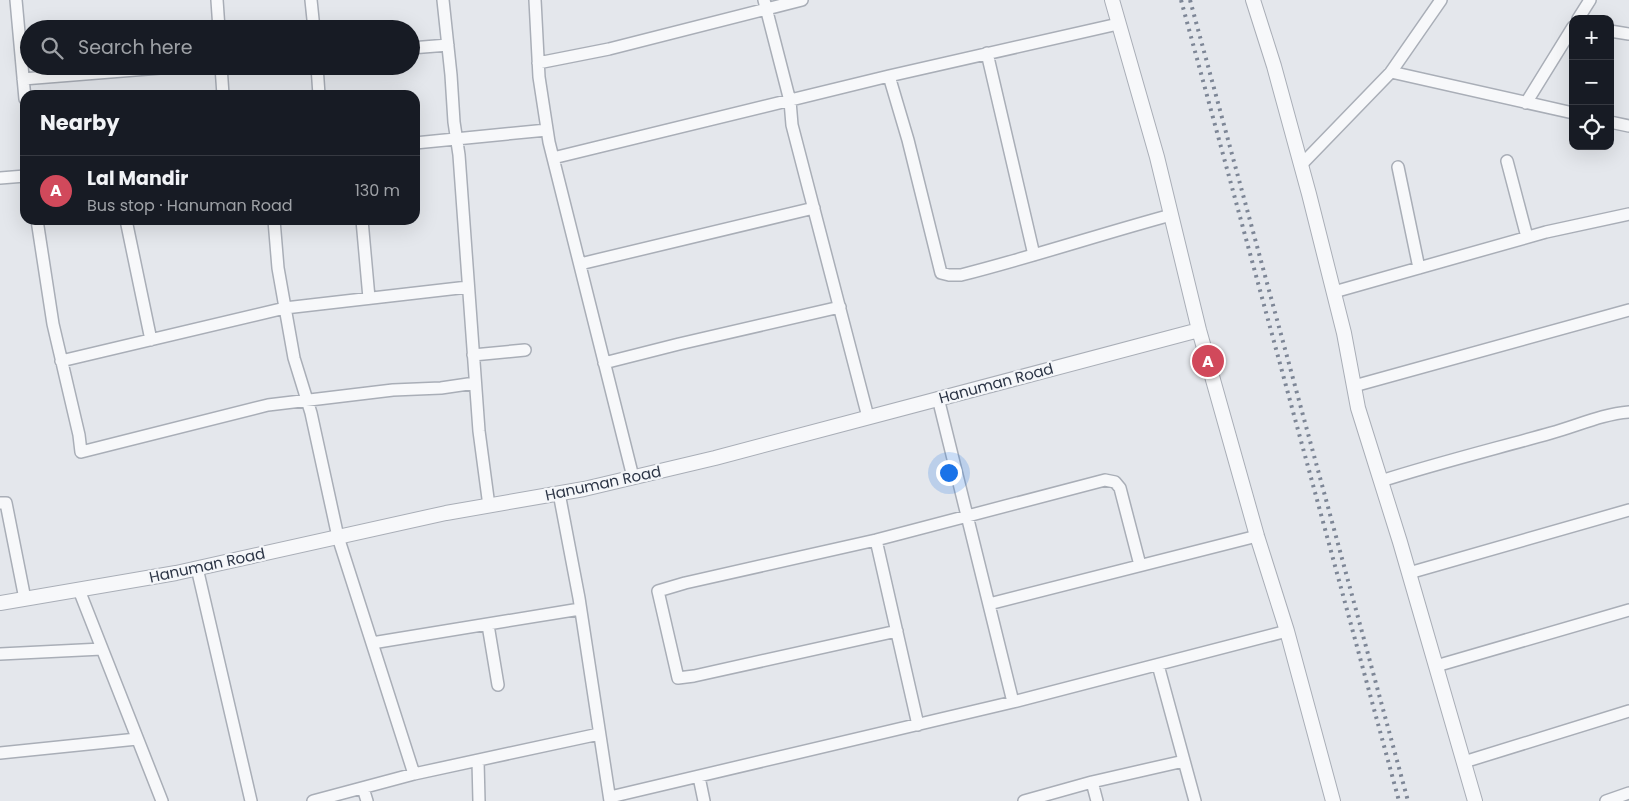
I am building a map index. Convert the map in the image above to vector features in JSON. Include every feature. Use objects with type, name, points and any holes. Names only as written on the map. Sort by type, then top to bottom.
[{"type":"street","points":[[16,0],[20,45]]},
{"type":"street","points":[[217,0],[218,20]]},
{"type":"street","points":[[312,0],[313,20]]},
{"type":"street","points":[[443,0],[457,140],[478,431],[489,506]]},
{"type":"street","points":[[535,0],[538,63],[547,130],[633,478]]},
{"type":"street","points":[[538,63],[609,49],[765,5],[802,0]]},
{"type":"street","points":[[1253,0],[1274,66],[1334,292],[1358,408],[1409,573],[1475,801]]},
{"type":"street","points":[[1301,165],[1391,72],[1441,0]]},
{"type":"street","points":[[1581,15],[1590,0]]},
{"type":"street","points":[[1111,1],[1158,157],[1199,330],[1257,536],[1287,631],[1333,801]]},
{"type":"street","points":[[765,5],[790,101],[792,125],[868,417]]},
{"type":"street","points":[[553,158],[889,76],[1118,24]]},
{"type":"street","points":[[1614,32],[1629,34]]},
{"type":"street","points":[[1526,103],[1569,33]]},
{"type":"street","points":[[420,47],[448,45]]},
{"type":"street","points":[[987,53],[1034,255]]},
{"type":"street","points":[[1391,72],[1569,112]]},
{"type":"street","points":[[23,75],[24,90]]},
{"type":"street","points":[[23,79],[73,75]]},
{"type":"street","points":[[222,75],[223,90]]},
{"type":"street","points":[[318,75],[319,90]]},
{"type":"street","points":[[889,76],[908,140],[941,273],[961,275],[1171,215]]},
{"type":"street","points":[[1614,123],[1629,126]]},
{"type":"street","points":[[420,143],[547,130]]},
{"type":"street","points":[[1507,161],[1527,238]]},
{"type":"street","points":[[1398,167],[1419,268]]},
{"type":"street","points":[[0,178],[20,176]]},
{"type":"street","points":[[580,264],[814,208]]},
{"type":"street","points":[[1334,292],[1546,232],[1629,214]]},
{"type":"street","points":[[38,225],[52,324],[79,436],[81,452],[268,405],[393,390],[441,388],[475,383]]},
{"type":"street","points":[[127,225],[150,340]]},
{"type":"street","points":[[274,225],[278,268],[294,358],[311,413],[338,537],[414,774]]},
{"type":"street","points":[[362,225],[369,298]]},
{"type":"street","points":[[61,361],[285,308],[468,287]]},
{"type":"street","points":[[604,363],[840,306]]},
{"type":"street","points":[[1354,386],[1629,310]]},
{"type":"street","name":"Hanuman Road","points":[[0,603],[197,568],[446,513],[633,478],[716,458],[1199,330]]},
{"type":"street","points":[[473,355],[525,350]]},
{"type":"street","points":[[938,398],[1013,702]]},
{"type":"street","points":[[1381,481],[1568,428],[1590,420],[1629,412]]},
{"type":"street","points":[[897,631],[678,678],[658,592],[685,584],[876,540],[1106,480],[1115,482],[1120,488],[1140,565]]},
{"type":"street","points":[[558,493],[580,609],[610,799],[1013,702],[1287,631]]},
{"type":"street","points":[[0,503],[6,503],[25,599]]},
{"type":"street","points":[[1409,573],[1629,510]]},
{"type":"street","points":[[989,604],[1257,536]]},
{"type":"street","points":[[876,540],[918,725]]},
{"type":"street","points":[[197,568],[250,801]]},
{"type":"street","points":[[79,590],[162,801]]},
{"type":"street","points":[[372,643],[580,609]]},
{"type":"street","points":[[1436,666],[1629,610]]},
{"type":"street","points":[[488,625],[498,685]]},
{"type":"street","points":[[0,654],[102,649]]},
{"type":"street","points":[[1158,664],[1195,801]]},
{"type":"street","points":[[1464,762],[1629,711]]},
{"type":"street","points":[[312,801],[414,774],[599,734]]},
{"type":"street","points":[[0,753],[137,739]]},
{"type":"street","points":[[478,760],[479,801]]},
{"type":"street","points":[[1024,801],[1092,782],[1184,761]]},
{"type":"street","points":[[699,777],[704,801]]},
{"type":"street","points":[[1092,782],[1097,801]]},
{"type":"street","points":[[363,788],[367,801]]},
{"type":"street","points":[[1606,801],[1629,794]]},
{"type":"railway","points":[[1181,0],[1399,801]]},
{"type":"railway","points":[[1190,0],[1408,801]]},
{"type":"place","name":"Lal Mandir","points":[[1208,361]]}]
